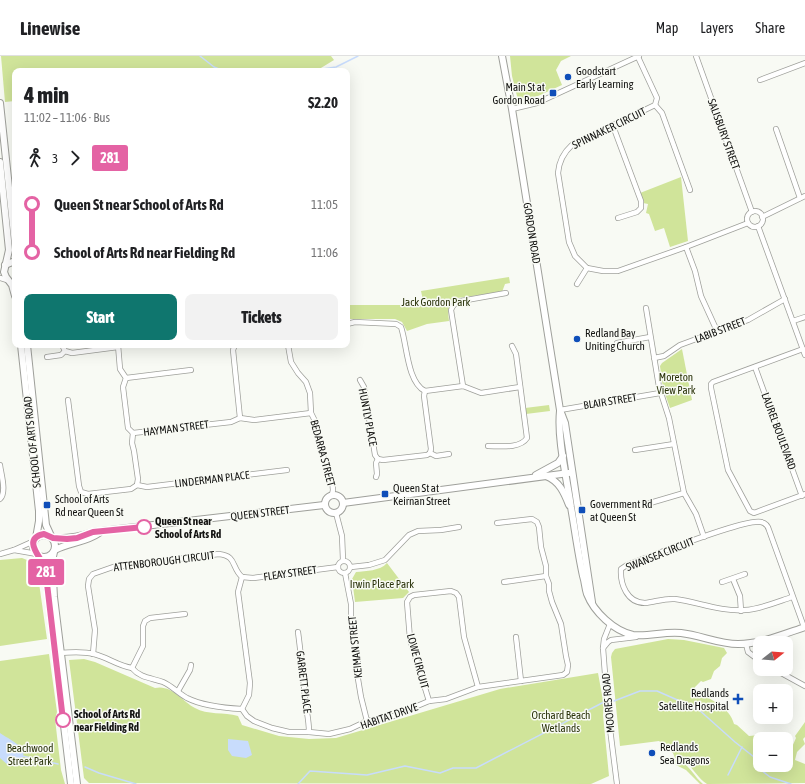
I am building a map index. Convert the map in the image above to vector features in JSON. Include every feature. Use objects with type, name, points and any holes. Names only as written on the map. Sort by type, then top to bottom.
[{"type":"street","name":"GORDON ROAD","points":[[502,56],[512,109],[560,410],[565,423],[569,473]]},
{"type":"street","points":[[512,109],[537,103],[639,56]]},
{"type":"street","name":"SPINNAKER CIRCUIT","points":[[587,268],[575,256],[569,242],[558,165],[564,154],[572,145],[655,105],[657,98],[639,56]]},
{"type":"street","name":"SALISBURY STREET","points":[[696,56],[752,212]]},
{"type":"street","points":[[760,80],[805,63]]},
{"type":"street","points":[[0,103],[12,216]]},
{"type":"street","points":[[655,105],[662,113],[690,190]]},
{"type":"street","points":[[613,126],[641,201],[641,208],[637,212],[618,218]]},
{"type":"street","points":[[762,217],[803,197],[776,129]]},
{"type":"street","points":[[0,162],[9,243],[8,257],[3,267],[4,275],[10,281]]},
{"type":"street","points":[[752,212],[758,212],[762,217],[762,222],[758,226],[753,227],[748,223],[747,218],[752,212]]},
{"type":"street","points":[[577,284],[587,268],[603,271],[618,271],[748,223]]},
{"type":"street","points":[[758,226],[805,355]]},
{"type":"street","points":[[686,247],[696,271],[701,296],[718,331]]},
{"type":"street","points":[[3,267],[12,262]]},
{"type":"street","points":[[0,278],[10,281]]},
{"type":"street","points":[[463,386],[451,310],[452,306],[456,302],[506,293]]},
{"type":"street","name":"LABIB STREET","points":[[654,358],[664,356],[680,345],[748,320],[785,299]]},
{"type":"street","points":[[646,308],[660,393],[669,418],[684,493],[696,514],[704,537]]},
{"type":"street","points":[[793,321],[805,317]]},
{"type":"street","points":[[350,323],[355,322],[396,324],[401,327],[406,354],[417,385],[425,391],[463,386],[481,392],[520,386]]},
{"type":"street","points":[[617,343],[650,337]]},
{"type":"street","points":[[488,446],[520,444],[527,438],[516,354],[512,346]]},
{"type":"street","name":"SCHOOL OF ARTS ROAD","points":[[21,348],[39,521],[35,540]]},
{"type":"street","name":"SCHOOL OF ARTS ROAD","points":[[27,348],[46,525],[52,537]]},
{"type":"street","points":[[64,348],[65,351],[72,353],[105,348]]},
{"type":"street","name":"HAYMAN STREET","points":[[118,348],[120,369],[126,378],[122,387],[128,428],[133,433],[231,422],[240,418],[254,420],[311,412]]},
{"type":"street","points":[[233,348],[240,418]]},
{"type":"street","name":"BEDARRA STREET","points":[[289,348],[291,362],[308,386],[311,412],[315,421],[322,453],[332,480],[332,495]]},
{"type":"street","points":[[803,349],[711,384],[728,470],[750,511],[754,513],[804,495]]},
{"type":"street","points":[[46,357],[61,355],[65,351]]},
{"type":"street","name":"LAUREL BOULEVARD","points":[[755,367],[804,495]]},
{"type":"street","points":[[126,378],[191,370]]},
{"type":"street","name":"HUNTLY PLACE","points":[[360,380],[364,387],[375,455],[378,459],[383,460],[427,455],[430,453],[436,456],[450,454]]},
{"type":"street","points":[[425,391],[424,396],[431,449],[430,453]]},
{"type":"street","name":"BLAIR STREET","points":[[560,410],[660,393]]},
{"type":"street","name":"LINDERMAN PLACE","points":[[68,400],[81,492],[88,494],[131,489],[137,485],[147,487],[287,470]]},
{"type":"street","name":"GORDON ROAD","points":[[560,410],[558,424],[563,456],[569,473]]},
{"type":"street","points":[[133,433],[132,443],[137,472],[137,485]]},
{"type":"street","points":[[635,450],[674,444]]},
{"type":"street","points":[[528,479],[558,463],[563,456]]},
{"type":"street","points":[[376,478],[376,463],[378,459]]},
{"type":"street","points":[[0,465],[4,491],[3,496],[0,499]]},
{"type":"street","points":[[343,503],[569,473]]},
{"type":"street","points":[[569,473],[572,514],[587,594],[598,612],[610,624],[625,632],[642,636]]},
{"type":"street","points":[[569,473],[592,602]]},
{"type":"street","points":[[545,476],[556,482],[561,488],[572,514]]},
{"type":"street","points":[[641,504],[650,503],[684,493]]},
{"type":"street","points":[[332,495],[338,496],[343,503],[340,511],[336,513],[329,512],[324,505],[325,500],[332,495]]},
{"type":"street","name":"QUEEN STREET","points":[[52,537],[72,538],[93,532],[324,505]]},
{"type":"street","points":[[336,513],[342,536],[343,560],[340,562],[338,567],[340,572],[345,573],[348,572],[351,567]]},
{"type":"street","name":"HABITAT DRIVE","points":[[242,709],[247,716],[254,721],[272,728],[289,732],[329,734],[356,727],[367,721],[391,717],[429,702],[446,699],[478,687],[563,675],[566,672],[568,665],[561,624],[552,602],[546,576],[546,566],[537,522],[532,520],[498,523]]},
{"type":"street","name":"SWANSEA CIRCUIT","points":[[792,597],[758,608],[741,611],[674,599],[642,603],[634,600],[626,593],[621,577],[621,570],[624,567],[733,527],[755,522],[763,522],[770,530],[792,597],[804,627]]},
{"type":"street","points":[[351,567],[369,565],[385,560],[409,535],[418,531],[460,527]]},
{"type":"street","name":"QUEEN STREET","points":[[54,551],[64,546],[85,541],[100,532]]},
{"type":"street","points":[[0,554],[14,550],[44,534],[52,537],[55,544],[52,572],[58,653],[71,784]]},
{"type":"street","points":[[35,540],[34,548],[38,554],[46,575],[77,784]]},
{"type":"street","points":[[14,550],[38,554],[45,557],[54,551]]},
{"type":"street","name":"ATTENBOROUGH CIRCUIT","points":[[93,654],[95,630],[88,586],[89,579],[93,574],[114,567],[219,554],[227,555],[232,560],[238,574],[242,577]]},
{"type":"street","points":[[343,560],[349,562],[351,567]]},
{"type":"street","name":"FLEAY STREET","points":[[242,577],[253,578],[338,567]]},
{"type":"street","name":"KEIMAN STREET","points":[[345,573],[351,604],[352,626],[358,662],[358,679],[367,721]]},
{"type":"street","points":[[722,582],[745,574]]},
{"type":"street","points":[[504,582],[546,576]]},
{"type":"street","points":[[58,653],[70,652],[93,654],[125,667],[132,668],[136,673],[164,683],[186,697],[207,705],[242,709],[249,695],[250,683],[238,592],[242,577]]},
{"type":"street","points":[[733,579],[740,596],[741,611]]},
{"type":"street","name":"LOWE CIRCUIT","points":[[429,702],[410,639],[407,602],[414,596],[451,591],[459,597],[464,637],[478,687]]},
{"type":"street","points":[[132,668],[143,646],[143,626],[145,621],[150,618],[185,614]]},
{"type":"street","name":"MOORES ROAD","points":[[610,624],[604,638],[603,648],[608,713],[617,784]]},
{"type":"street","points":[[603,648],[611,640],[680,633],[731,644],[746,644],[766,640],[804,627]]},
{"type":"street","name":"GARRETT PLACE","points":[[298,632],[309,732]]},
{"type":"street","points":[[516,637],[521,681]]},
{"type":"street","points":[[746,644],[748,652],[753,656]]},
{"type":"street","points":[[178,691],[190,670],[191,665]]},
{"type":"street","points":[[787,676],[805,686]]},
{"type":"green space","points":[[1,56],[331,56],[334,60],[321,68],[12,68],[12,101],[5,102]]},
{"type":"green space","points":[[510,56],[571,56],[561,61],[556,70],[562,85],[538,96],[519,99],[512,76]]},
{"type":"green space","points":[[681,177],[688,241],[670,247],[664,228],[655,231],[649,214],[646,213],[648,204],[643,203],[640,193]]},
{"type":"green space","name":"Jack Gordon Park","points":[[509,277],[510,283],[505,284],[502,292],[457,298],[450,305],[448,314],[449,321],[427,324],[407,331],[402,322],[395,319],[350,319],[350,305],[424,305],[421,291]]},
{"type":"green space","name":"Moreton View Park","points":[[682,349],[692,400],[670,408],[663,388],[660,366]]},
{"type":"green space","points":[[549,405],[550,411],[526,414],[525,408]]},
{"type":"green space","points":[[22,558],[32,562],[37,569],[47,639],[0,646],[0,560]]},
{"type":"green space","name":"Irwin Place Park","points":[[387,563],[409,592],[403,598],[355,602],[352,579],[356,572],[381,568]]},
{"type":"green space","points":[[668,639],[684,640],[724,648],[727,653],[722,658],[720,666],[714,671],[711,679],[703,682],[701,681],[695,687],[695,690],[724,708],[732,718],[734,724],[749,736],[753,736],[753,772],[793,772],[793,745],[796,738],[795,736],[805,722],[805,737],[803,739],[805,744],[797,752],[795,760],[805,764],[805,783],[707,784],[689,765],[680,759],[675,758],[673,753],[659,741],[620,746],[611,657],[615,649]]},
{"type":"green space","name":"Beachwood Street Park","points":[[49,654],[57,712],[55,719],[61,770],[65,784],[0,784],[0,661]]},
{"type":"green space","name":"Orchard Beach Wetlands","points":[[84,659],[95,662],[155,688],[166,688],[190,705],[200,710],[210,713],[238,716],[242,725],[279,736],[309,739],[336,738],[500,689],[598,673],[604,706],[603,715],[609,776],[591,784],[89,783],[84,778],[69,660]]},
{"type":"green space","points":[[675,760],[684,763],[703,784],[700,784],[686,770],[676,765]]},
{"type":"water","points":[[0,733],[16,743],[23,750],[22,760],[17,766],[9,766],[0,758]]},
{"type":"water","points":[[228,739],[248,741],[252,755],[246,758],[232,756],[228,750]]},
{"type":"waterway","points":[[200,56],[216,68]]},
{"type":"waterway","points":[[329,68],[336,67],[358,56]]},
{"type":"waterway","points":[[614,701],[640,691],[657,691],[698,709],[754,757],[761,770],[770,777],[791,784]]},
{"type":"waterway","points":[[298,784],[310,771],[367,775],[405,766],[440,773],[453,768],[476,768],[604,702]]},
{"type":"waterway","points":[[728,775],[742,747]]},
{"type":"waterway","points":[[22,756],[58,764]]},
{"type":"waterway","points":[[85,767],[99,773],[136,784]]},
{"type":"bus line","name":"281","points":[[63,720],[46,575],[42,562],[35,551],[33,544],[34,541],[38,536],[44,534],[53,538],[67,539],[77,538],[93,532],[144,527]]},
{"type":"place","name":"Goodstart Early Learning","points":[[568,77]]},
{"type":"place","name":"Main St at Gordon Road","points":[[553,93]]},
{"type":"place","name":"Redland Bay Uniting Church","points":[[577,339]]},
{"type":"place","name":"Queen St at Keirnan Street","points":[[385,494]]},
{"type":"place","name":"School of Arts Rd near Queen St","points":[[47,505]]},
{"type":"place","name":"Government Rd at Queen St","points":[[582,510]]},
{"type":"place","name":"Queen St near School of Arts Rd","points":[[144,527]]},
{"type":"place","name":"Redlands Satellite Hospital","points":[[738,699]]},
{"type":"place","name":"School of Arts Rd near Fielding Rd","points":[[63,720]]},
{"type":"place","name":"Redlands Sea Dragons","points":[[652,753]]}]
